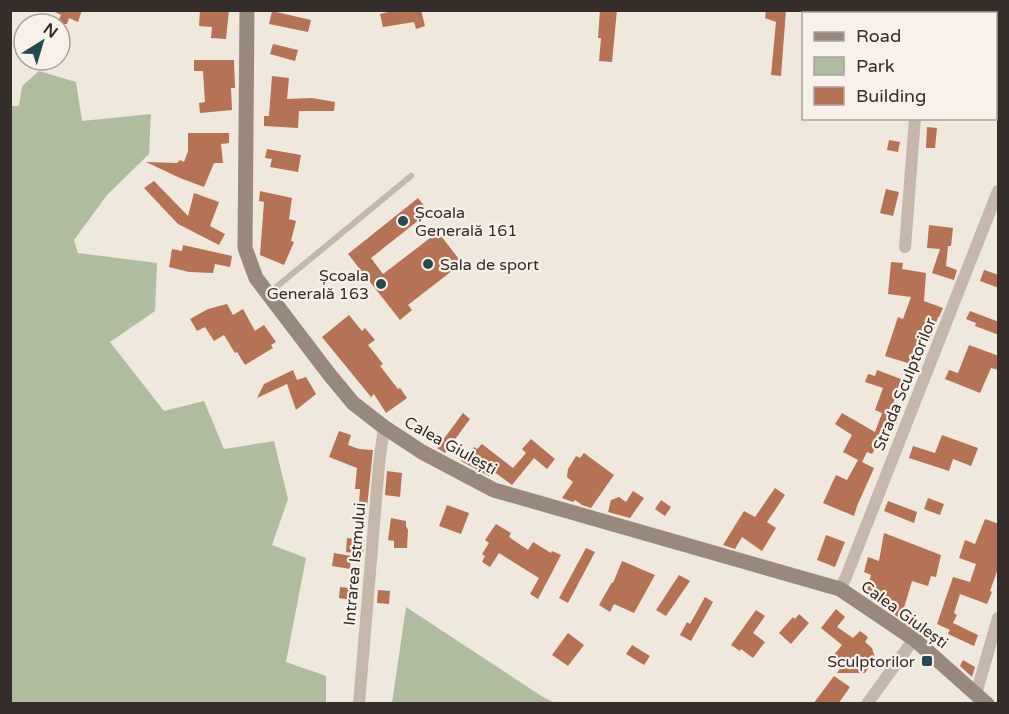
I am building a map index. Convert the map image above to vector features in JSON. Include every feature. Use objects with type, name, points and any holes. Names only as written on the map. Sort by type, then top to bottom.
[{"type":"main road","name":"Calea Giulești","points":[[246,10],[245,248],[256,278],[353,403],[384,428],[431,457],[494,490],[840,589],[914,639],[982,699]]},
{"type":"street","points":[[905,247],[915,120]]},
{"type":"street","name":"Strada Sculptorilor","points":[[840,589],[999,190]]},
{"type":"street","name":"Intrarea Istmului","points":[[359,704],[384,428]]},
{"type":"street","points":[[982,699],[999,618]]},
{"type":"street","points":[[867,704],[914,639]]},
{"type":"lane","points":[[268,294],[411,177]]},
{"type":"green space","points":[[38,72],[76,82],[82,121],[151,114],[149,154],[107,195],[74,240],[78,253],[157,263],[155,311],[110,342],[164,411],[204,401],[224,449],[274,441],[288,499],[272,545],[306,558],[286,662],[326,676],[326,703],[11,703],[10,106],[19,106],[22,86]]},
{"type":"green space","points":[[406,607],[543,697],[555,703],[392,703]]},
{"type":"building","points":[[51,10],[82,10],[78,22],[72,19],[72,12]]},
{"type":"building","points":[[200,10],[229,10],[226,39],[211,38],[212,27],[199,26]]},
{"type":"building","points":[[397,10],[421,10],[425,26],[416,29],[414,22],[383,27],[380,14]]},
{"type":"building","points":[[600,10],[617,10],[612,62],[599,61]]},
{"type":"building","points":[[766,10],[786,10],[781,76],[771,75],[776,22],[765,18]]},
{"type":"building","points":[[272,11],[311,20],[308,32],[269,24]]},
{"type":"building","points":[[273,44],[298,50],[295,61],[270,54]]},
{"type":"building","points":[[194,60],[234,60],[235,88],[231,88],[232,110],[200,113],[199,103],[205,102],[203,71],[194,71]]},
{"type":"building","points":[[272,76],[289,78],[287,99],[312,98],[335,102],[334,111],[299,111],[298,128],[264,126],[264,116],[269,116]]},
{"type":"building","points":[[927,127],[937,128],[935,148],[926,148]]},
{"type":"building","points":[[188,133],[229,133],[229,143],[221,144],[223,163],[214,163],[204,187],[146,162],[177,163],[180,160],[184,162],[188,151]]},
{"type":"building","points":[[889,140],[900,142],[898,152],[887,150]]},
{"type":"building","points":[[267,149],[301,155],[298,172],[270,167],[272,159],[265,158]]},
{"type":"building","points":[[154,181],[188,216],[194,193],[219,202],[210,226],[225,234],[219,245],[178,224],[144,188]]},
{"type":"building","points":[[886,189],[899,192],[893,216],[880,213]]},
{"type":"building","points":[[260,191],[292,198],[289,219],[296,221],[291,241],[294,242],[284,265],[260,255],[264,202],[259,201]]},
{"type":"building","points":[[418,198],[429,212],[371,258],[383,274],[438,232],[462,263],[408,305],[412,310],[400,320],[348,254]]},
{"type":"building","points":[[929,225],[953,228],[946,266],[957,270],[954,280],[932,273],[940,249],[927,248]]},
{"type":"building","points":[[183,245],[232,256],[230,267],[215,264],[213,273],[189,272],[169,267],[172,249],[182,251]]},
{"type":"building","points":[[891,262],[903,263],[902,269],[926,273],[924,301],[943,308],[930,341],[922,339],[914,365],[885,356],[898,317],[903,319],[911,297],[888,294]]},
{"type":"building","points":[[984,270],[999,275],[999,288],[980,281]]},
{"type":"building","points":[[227,304],[233,315],[243,309],[255,331],[264,325],[276,342],[271,345],[273,348],[245,365],[224,335],[214,341],[205,327],[197,331],[190,319],[208,309]]},
{"type":"building","points":[[970,311],[999,322],[999,335],[975,326],[976,323],[966,319]]},
{"type":"building","points":[[349,315],[362,331],[365,328],[375,340],[368,345],[383,364],[380,366],[407,398],[386,413],[374,394],[371,397],[322,337]]},
{"type":"building","points":[[969,345],[999,356],[999,370],[991,368],[980,393],[945,379],[949,370],[958,373]]},
{"type":"building","points":[[293,370],[297,380],[306,377],[316,394],[296,410],[287,384],[257,398],[264,384]]},
{"type":"building","points":[[877,370],[901,379],[893,404],[902,407],[894,430],[888,427],[872,454],[867,452],[862,462],[874,468],[854,516],[823,503],[836,475],[847,480],[858,460],[843,452],[852,435],[835,424],[842,413],[875,432],[882,413],[875,410],[883,388],[865,382],[868,374],[875,376]]},
{"type":"building","points":[[463,413],[470,419],[445,453],[437,448]]},
{"type":"building","points":[[339,431],[351,435],[348,445],[373,450],[366,517],[358,516],[360,489],[355,489],[357,468],[329,457]]},
{"type":"building","points":[[942,435],[978,448],[971,466],[953,459],[949,471],[909,458],[913,446],[935,453]]},
{"type":"building","points":[[531,439],[555,459],[547,469],[534,458],[512,485],[493,471],[489,476],[461,461],[474,447],[477,449],[482,444],[513,468],[526,453],[522,449]]},
{"type":"building","points":[[584,453],[614,475],[591,508],[575,500],[573,502],[562,498],[573,482],[567,477],[568,469],[576,456],[580,458]]},
{"type":"building","points":[[387,471],[402,473],[400,497],[385,495]]},
{"type":"building","points":[[775,488],[785,495],[767,522],[776,528],[762,551],[742,537],[735,549],[723,545],[744,511],[755,517]]},
{"type":"building","points":[[633,491],[644,498],[630,518],[608,512],[611,500],[619,497],[626,502]]},
{"type":"building","points":[[928,498],[944,504],[940,515],[924,509]]},
{"type":"building","points":[[661,500],[671,507],[665,516],[655,509]]},
{"type":"building","points":[[888,501],[917,512],[914,523],[884,511]]},
{"type":"building","points":[[447,505],[469,513],[461,534],[439,526]]},
{"type":"building","points":[[391,518],[406,521],[407,548],[394,548],[394,541],[388,540]]},
{"type":"building","points":[[985,519],[999,524],[999,566],[990,591],[992,592],[987,604],[960,594],[954,613],[957,615],[953,623],[978,635],[974,646],[948,634],[950,630],[937,624],[953,577],[970,582],[976,564],[959,558],[965,540],[975,544]]},
{"type":"building","points":[[496,524],[511,533],[509,537],[528,550],[533,542],[551,553],[552,551],[561,555],[538,599],[530,594],[539,578],[499,553],[490,567],[482,562],[485,556],[482,554],[489,543],[485,540]]},
{"type":"building","points":[[884,533],[941,555],[936,577],[931,576],[928,586],[912,581],[903,611],[911,616],[907,623],[866,595],[871,575],[864,572],[868,557],[879,561]]},
{"type":"building","points":[[826,535],[845,542],[835,567],[817,560]]},
{"type":"building","points":[[347,538],[364,540],[363,554],[346,552]]},
{"type":"building","points":[[586,548],[595,552],[568,603],[559,598]]},
{"type":"building","points":[[334,553],[351,556],[350,569],[332,566]]},
{"type":"building","points":[[622,561],[655,575],[634,613],[614,604],[610,612],[599,605],[613,583]]},
{"type":"building","points":[[679,575],[690,581],[666,616],[656,610]]},
{"type":"building","points":[[340,587],[357,589],[356,601],[339,598]]},
{"type":"building","points":[[378,590],[390,591],[389,604],[377,603]]},
{"type":"building","points":[[705,597],[713,602],[691,641],[680,635],[687,622],[690,624]]},
{"type":"building","points":[[836,609],[845,617],[837,627],[853,638],[860,631],[868,637],[865,642],[872,648],[875,658],[865,673],[837,673],[844,663],[833,656],[842,645],[821,628]]},
{"type":"building","points":[[756,610],[765,616],[753,633],[765,642],[753,658],[731,645]]},
{"type":"building","points":[[799,614],[809,623],[791,644],[779,633],[793,617],[795,619]]},
{"type":"building","points":[[568,633],[584,645],[568,666],[552,655]]},
{"type":"building","points":[[632,645],[650,656],[644,665],[626,654]]},
{"type":"building","points":[[963,660],[975,667],[972,677],[960,666]]},
{"type":"building","points":[[834,676],[850,687],[838,704],[813,704]]},
{"type":"place","name":"Școala Generală 161","points":[[403,221]]},
{"type":"place","name":"Sala de sport","points":[[428,264]]},
{"type":"place","name":"Școala Generală 163","points":[[381,284]]},
{"type":"place","name":"Sculptorilor","points":[[927,661]]}]
